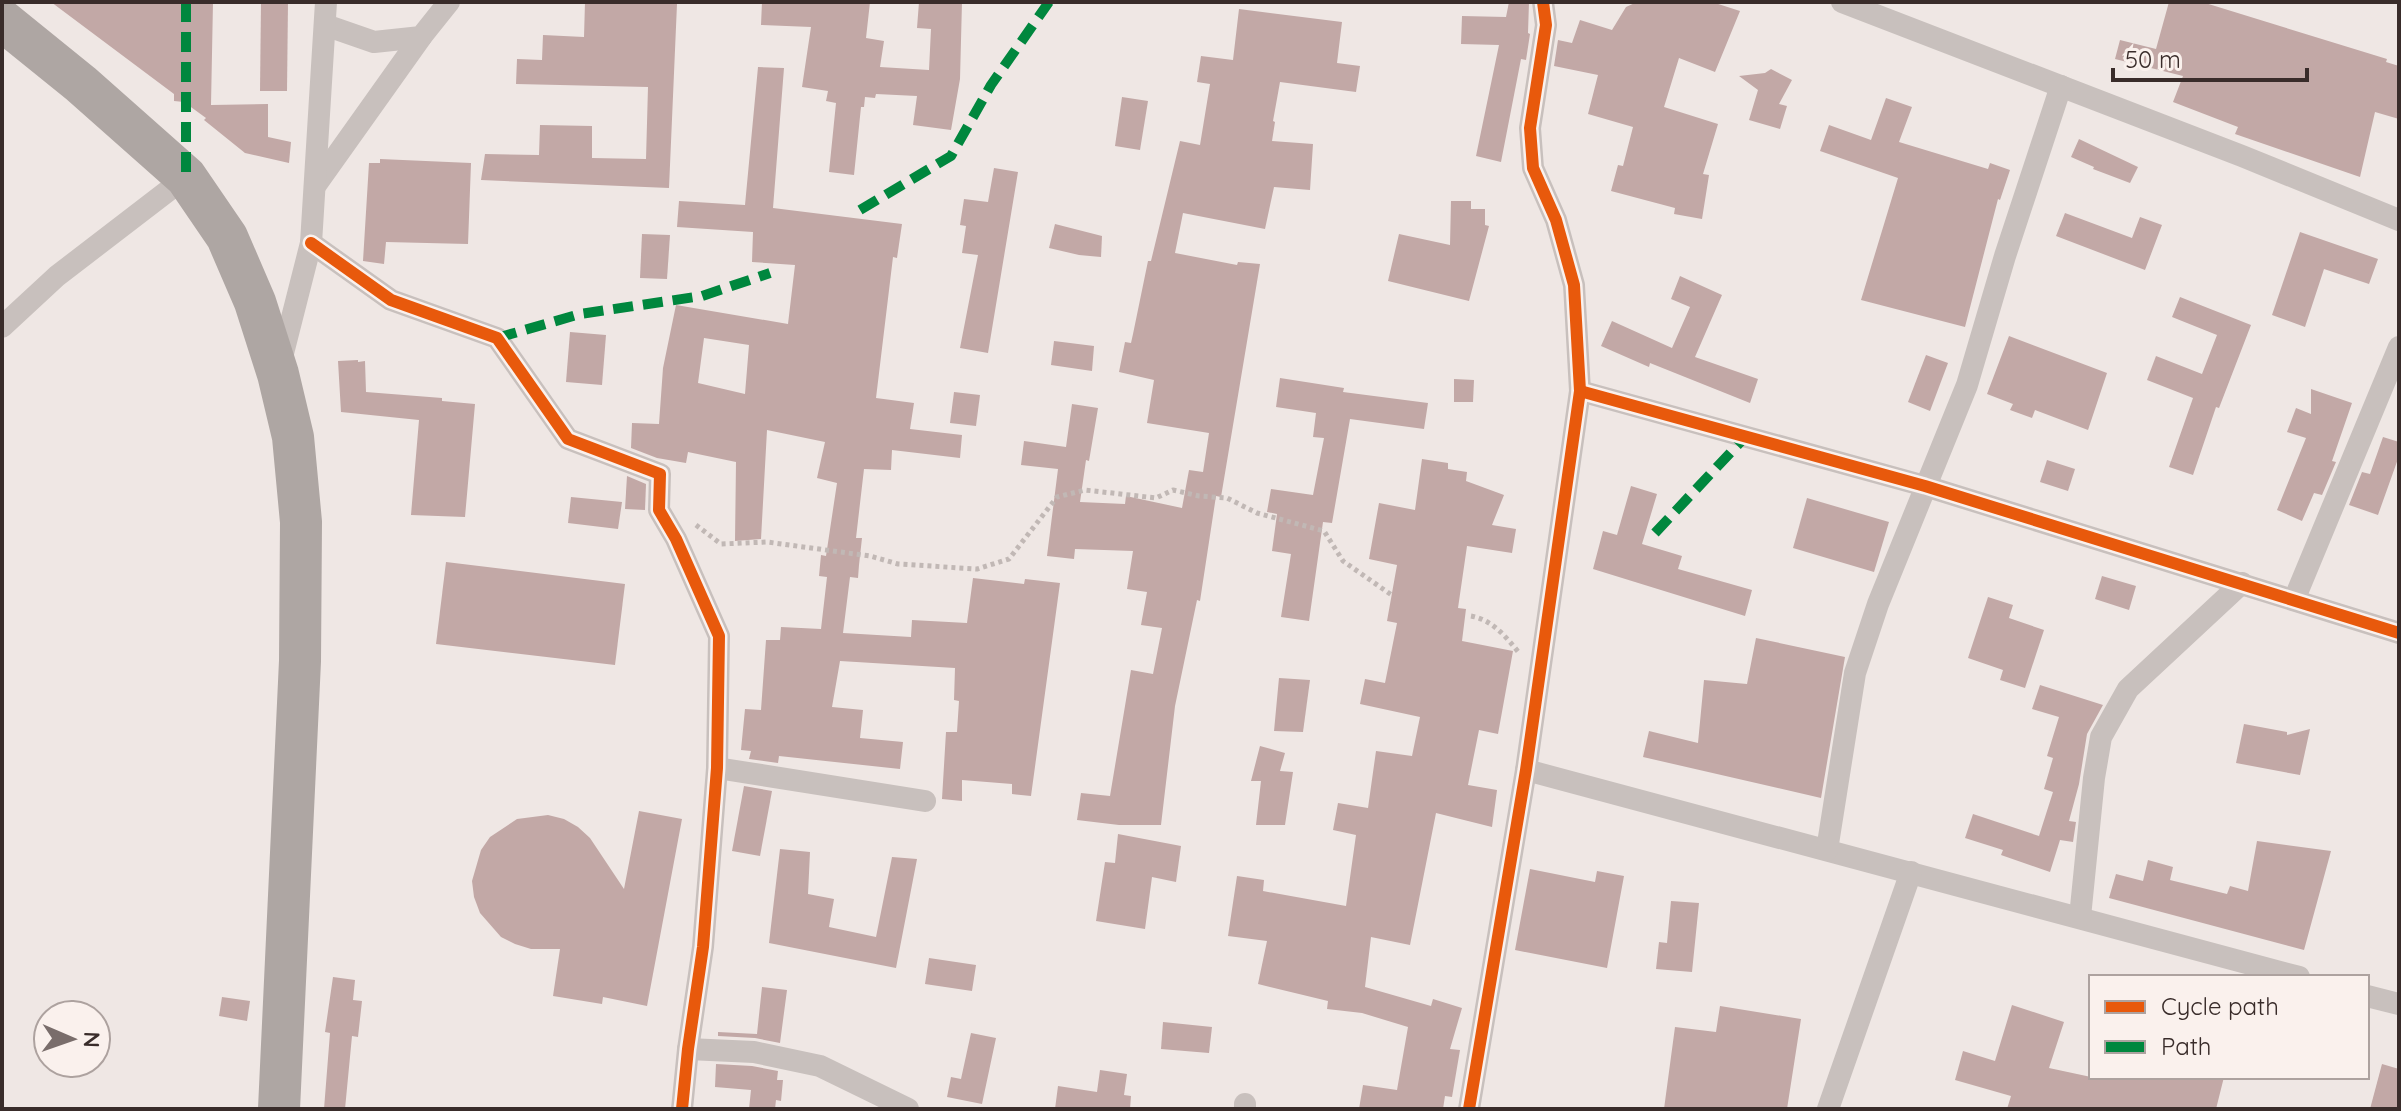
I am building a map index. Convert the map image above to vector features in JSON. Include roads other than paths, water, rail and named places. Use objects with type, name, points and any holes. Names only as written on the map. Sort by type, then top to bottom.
[{"type":"highway","points":[[2,20],[81,84],[186,177],[227,237],[255,302],[278,374],[293,437],[301,522],[300,661],[279,1109]]},
{"type":"street","points":[[278,374],[311,243],[326,2]]},
{"type":"street","points":[[314,187],[449,2]]},
{"type":"street","points":[[1469,1109],[1526,770],[1580,391],[1574,285],[1556,220],[1533,168],[1530,128],[1546,25],[1543,2]]},
{"type":"street","points":[[1842,2],[2399,220]]},
{"type":"street","points":[[325,25],[374,42],[421,37]]},
{"type":"street","points":[[1827,850],[1855,673],[1925,486],[1967,385],[2005,256],[2061,86]]},
{"type":"street","points":[[2,327],[57,276],[186,177]]},
{"type":"street","points":[[311,243],[391,300],[497,338],[568,439],[660,474],[659,510],[676,539],[719,636],[717,768],[703,947],[682,1109]]},
{"type":"street","points":[[2294,600],[2399,347]]},
{"type":"street","points":[[1580,391],[1925,486],[2399,633]]},
{"type":"street","points":[[2080,917],[2101,737],[2128,689],[2242,583]]},
{"type":"street","points":[[717,768],[925,801]]},
{"type":"street","points":[[1526,770],[2292,975]]},
{"type":"street","points":[[1828,1109],[1911,872]]},
{"type":"street","points":[[2369,996],[2399,1004]]},
{"type":"street","points":[[688,1049],[754,1052],[820,1066],[908,1109]]}]
